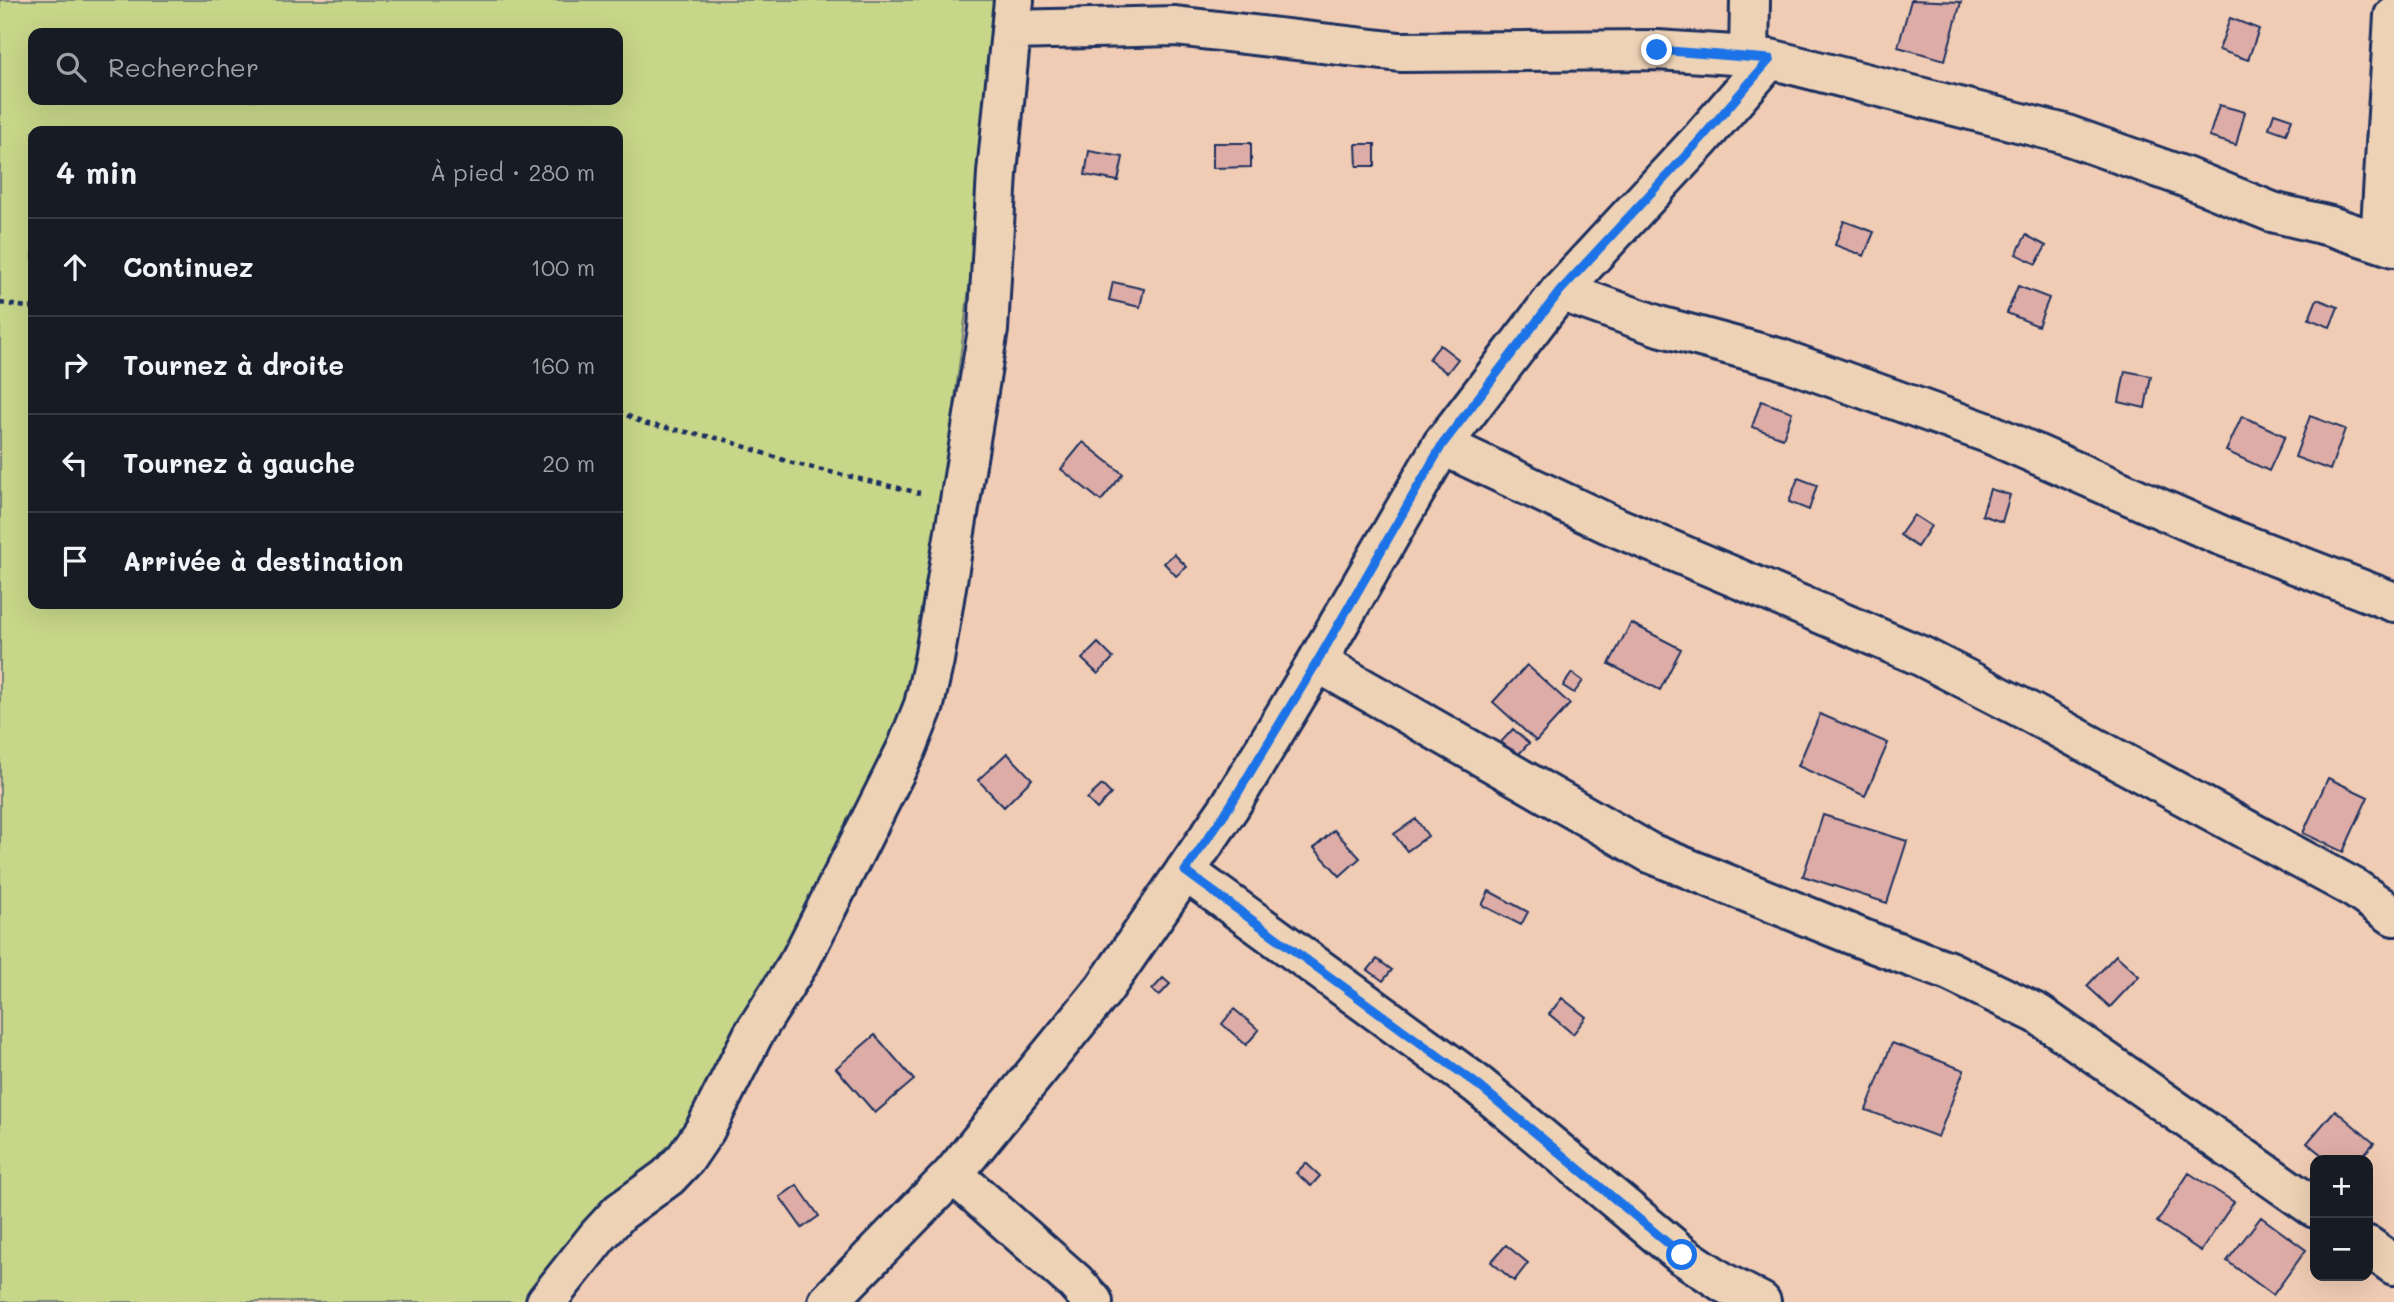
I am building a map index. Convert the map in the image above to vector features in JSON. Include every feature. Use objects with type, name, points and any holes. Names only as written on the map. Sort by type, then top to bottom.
[{"type":"street","points":[[828,1302],[953,1174],[1104,989],[1230,806],[1442,445],[1560,291],[1700,140],[1760,57],[1750,0]]},
{"type":"street","points":[[546,1302],[620,1212],[668,1177],[686,1158],[714,1112],[753,1035],[801,959],[907,748],[924,705],[988,330],[1012,15],[1175,26],[1400,52],[1657,50],[1760,57],[2061,133],[2185,177],[2272,212],[2387,244],[2394,16]]},
{"type":"street","points":[[1560,291],[1659,326],[1778,358],[1987,433],[2220,535],[2394,602]]},
{"type":"street","points":[[1442,445],[1609,524],[1921,656],[2354,888],[2394,916]]},
{"type":"street","points":[[1317,662],[1650,853],[1949,971],[2038,1014],[2310,1204]]},
{"type":"street","points":[[1185,871],[1478,1085],[1682,1255],[1724,1283],[1761,1302]]},
{"type":"street","points":[[953,1174],[1075,1282],[1093,1302]]},
{"type":"street","points":[[2373,1250],[2394,1265]]},
{"type":"path","points":[[0,303],[28,307]]},
{"type":"path","points":[[623,413],[643,423],[726,440],[792,463],[959,502]]},
{"type":"green space","points":[[0,0],[1001,0],[985,160],[923,653],[806,943],[620,1220],[552,1302],[0,1302]]},
{"type":"building","points":[[1911,0],[1961,2],[1945,60],[1898,47]]},
{"type":"building","points":[[2230,18],[2259,29],[2248,60],[2219,50]]},
{"type":"building","points":[[2219,105],[2245,112],[2236,145],[2209,137]]},
{"type":"building","points":[[2274,113],[2292,119],[2286,134],[2269,128]]},
{"type":"building","points":[[1213,143],[1251,143],[1251,167],[1213,168]]},
{"type":"building","points":[[1356,144],[1375,144],[1375,166],[1357,166]]},
{"type":"building","points":[[1089,151],[1123,157],[1118,181],[1085,175]]},
{"type":"building","points":[[1844,221],[1874,232],[1864,256],[1835,245]]},
{"type":"building","points":[[2026,235],[2046,246],[2036,264],[2016,254]]},
{"type":"building","points":[[1113,282],[1144,289],[1140,307],[1109,300]]},
{"type":"building","points":[[2018,286],[2049,298],[2038,326],[2007,313]]},
{"type":"building","points":[[2317,299],[2338,307],[2330,327],[2309,319]]},
{"type":"building","points":[[1440,345],[1458,359],[1447,373],[1429,359]]},
{"type":"building","points":[[2125,371],[2151,376],[2145,408],[2119,402]]},
{"type":"building","points":[[1761,401],[1792,412],[1783,438],[1752,427]]},
{"type":"building","points":[[2242,416],[2285,436],[2269,471],[2226,451]]},
{"type":"building","points":[[2310,416],[2345,429],[2330,470],[2295,457]]},
{"type":"building","points":[[1083,442],[1123,474],[1101,501],[1061,469]]},
{"type":"building","points":[[1798,478],[1817,485],[1809,510],[1789,502]]},
{"type":"building","points":[[1990,489],[2010,495],[2002,522],[1982,515]]},
{"type":"building","points":[[1914,515],[1931,526],[1917,547],[1900,535]]},
{"type":"building","points":[[1174,554],[1187,567],[1176,576],[1164,563]]},
{"type":"building","points":[[1631,623],[1681,649],[1660,690],[1609,664]]},
{"type":"building","points":[[1098,643],[1113,658],[1098,674],[1082,659]]},
{"type":"building","points":[[1527,665],[1570,704],[1536,741],[1493,702]]},
{"type":"building","points":[[1572,673],[1583,681],[1574,693],[1563,686]]},
{"type":"building","points":[[1820,714],[1888,743],[1865,796],[1798,766]]},
{"type":"building","points":[[1513,729],[1529,743],[1518,755],[1501,742]]},
{"type":"building","points":[[1007,753],[1032,779],[1004,807],[978,780]]},
{"type":"building","points":[[2328,778],[2368,797],[2343,852],[2303,833]]},
{"type":"building","points":[[1102,785],[1111,794],[1097,809],[1087,799]]},
{"type":"building","points":[[1823,815],[1907,841],[1887,903],[1803,876]]},
{"type":"building","points":[[1416,819],[1428,836],[1407,851],[1394,834]]},
{"type":"building","points":[[1334,830],[1360,858],[1340,876],[1314,848]]},
{"type":"building","points":[[1489,891],[1528,912],[1521,925],[1482,905]]},
{"type":"building","points":[[2116,955],[2139,976],[2110,1007],[2087,986]]},
{"type":"building","points":[[1377,959],[1392,970],[1383,981],[1368,970]]},
{"type":"building","points":[[1163,978],[1170,984],[1159,996],[1152,990]]},
{"type":"building","points":[[1562,998],[1586,1017],[1573,1034],[1549,1014]]},
{"type":"building","points":[[1234,1009],[1259,1030],[1246,1045],[1222,1024]]},
{"type":"building","points":[[875,1035],[914,1080],[875,1113],[836,1068]]},
{"type":"building","points":[[1892,1043],[1964,1070],[1938,1137],[1866,1110]]},
{"type":"building","points":[[2335,1110],[2374,1143],[2363,1155],[2322,1155],[2307,1143]]},
{"type":"building","points":[[1306,1163],[1320,1176],[1311,1186],[1296,1173]]},
{"type":"building","points":[[2189,1173],[2234,1202],[2201,1251],[2157,1222]]},
{"type":"building","points":[[797,1185],[819,1216],[802,1228],[780,1197]]},
{"type":"building","points":[[2261,1217],[2306,1250],[2273,1295],[2227,1261]]},
{"type":"building","points":[[1506,1245],[1528,1263],[1514,1281],[1491,1262]]},
{"type":"route","points":[[1657,50],[1770,59],[1700,140],[1560,291],[1442,445],[1317,662],[1230,806],[1185,871],[1478,1085],[1682,1255]]}]
